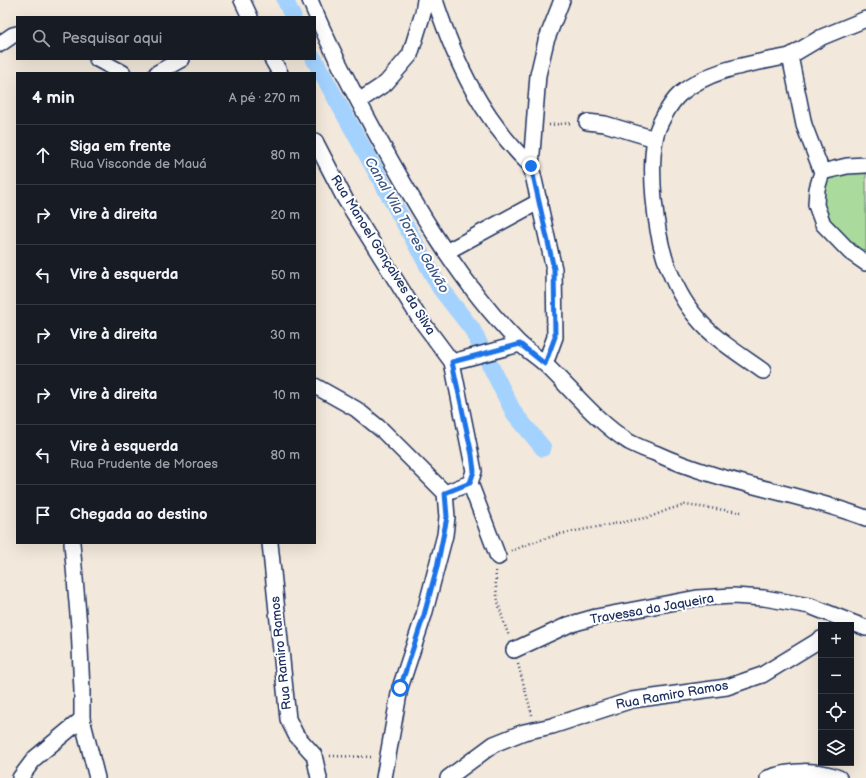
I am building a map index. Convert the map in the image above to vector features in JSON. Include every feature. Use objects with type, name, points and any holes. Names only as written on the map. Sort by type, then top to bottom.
[{"type":"street","points":[[242,0],[250,16]]},
{"type":"street","points":[[310,0],[359,101],[401,180],[446,252],[490,311],[520,344],[545,364],[591,411],[629,442],[679,465],[756,487],[840,508],[866,518]]},
{"type":"street","points":[[359,101],[386,83],[410,55],[423,13],[425,0]]},
{"type":"street","points":[[435,0],[448,41],[469,84],[497,128],[531,166]]},
{"type":"street","points":[[545,364],[555,337],[556,312],[554,269],[531,166],[538,75],[546,41],[562,0]]},
{"type":"street","points":[[763,371],[718,338],[697,318],[681,295],[666,260],[659,232],[654,192],[655,139],[662,120],[679,95],[712,74],[790,56],[822,37],[866,19]]},
{"type":"street","points":[[0,44],[16,34]]},
{"type":"street","points":[[790,56],[804,125],[822,172],[816,189],[816,204],[823,224],[850,252],[866,263]]},
{"type":"street","points":[[99,60],[121,72]]},
{"type":"street","points":[[159,72],[180,60]]},
{"type":"street","points":[[273,60],[279,72]]},
{"type":"street","points":[[587,122],[604,124],[655,139]]},
{"type":"street","name":"Rua Manoel Gonçalves da Silva","points":[[316,142],[349,206],[420,319],[452,362],[472,455],[474,471],[470,483]]},
{"type":"street","points":[[822,172],[847,166],[866,165]]},
{"type":"street","points":[[446,252],[540,201]]},
{"type":"street","points":[[452,362],[500,348],[520,344]]},
{"type":"street","points":[[317,388],[356,409],[383,431],[445,493],[447,517],[445,535],[424,615],[400,688],[384,778]]},
{"type":"street","points":[[445,493],[470,483],[498,557]]},
{"type":"street","points":[[72,544],[79,626],[82,719],[97,778]]},
{"type":"street","name":"Rua Ramiro Ramos","points":[[270,544],[288,719],[296,735],[314,755],[319,778]]},
{"type":"street","name":"Travessa da Jaqueira","points":[[514,650],[568,626],[596,617],[697,598],[733,596],[764,598],[810,606],[860,628]]},
{"type":"street","name":"Rua Ramiro Ramos","points":[[448,778],[494,744],[524,732],[552,726],[632,700],[674,693],[727,687],[762,675],[818,641]]},
{"type":"street","points":[[20,778],[36,758],[82,719]]},
{"type":"street","points":[[768,778],[795,772],[816,772],[839,778]]},
{"type":"path","points":[[533,126],[587,122]]},
{"type":"path","points":[[498,557],[531,543],[560,534],[650,517],[685,505],[741,512]]},
{"type":"path","points":[[314,755],[388,758]]},
{"type":"green space","points":[[866,167],[866,258],[830,228],[819,199],[824,175]]},
{"type":"waterway","name":"Canal Vila Torres Galvão","points":[[285,0],[293,16]]},
{"type":"waterway","name":"Canal Vila Torres Galvão","points":[[315,60],[440,288],[472,329],[514,413],[543,448]]},
{"type":"route","points":[[400,688],[411,650],[424,615],[445,535],[447,517],[445,493],[470,483],[474,471],[472,455],[452,362],[500,348],[520,344],[545,364],[555,337],[556,312],[554,269],[531,166]]}]
